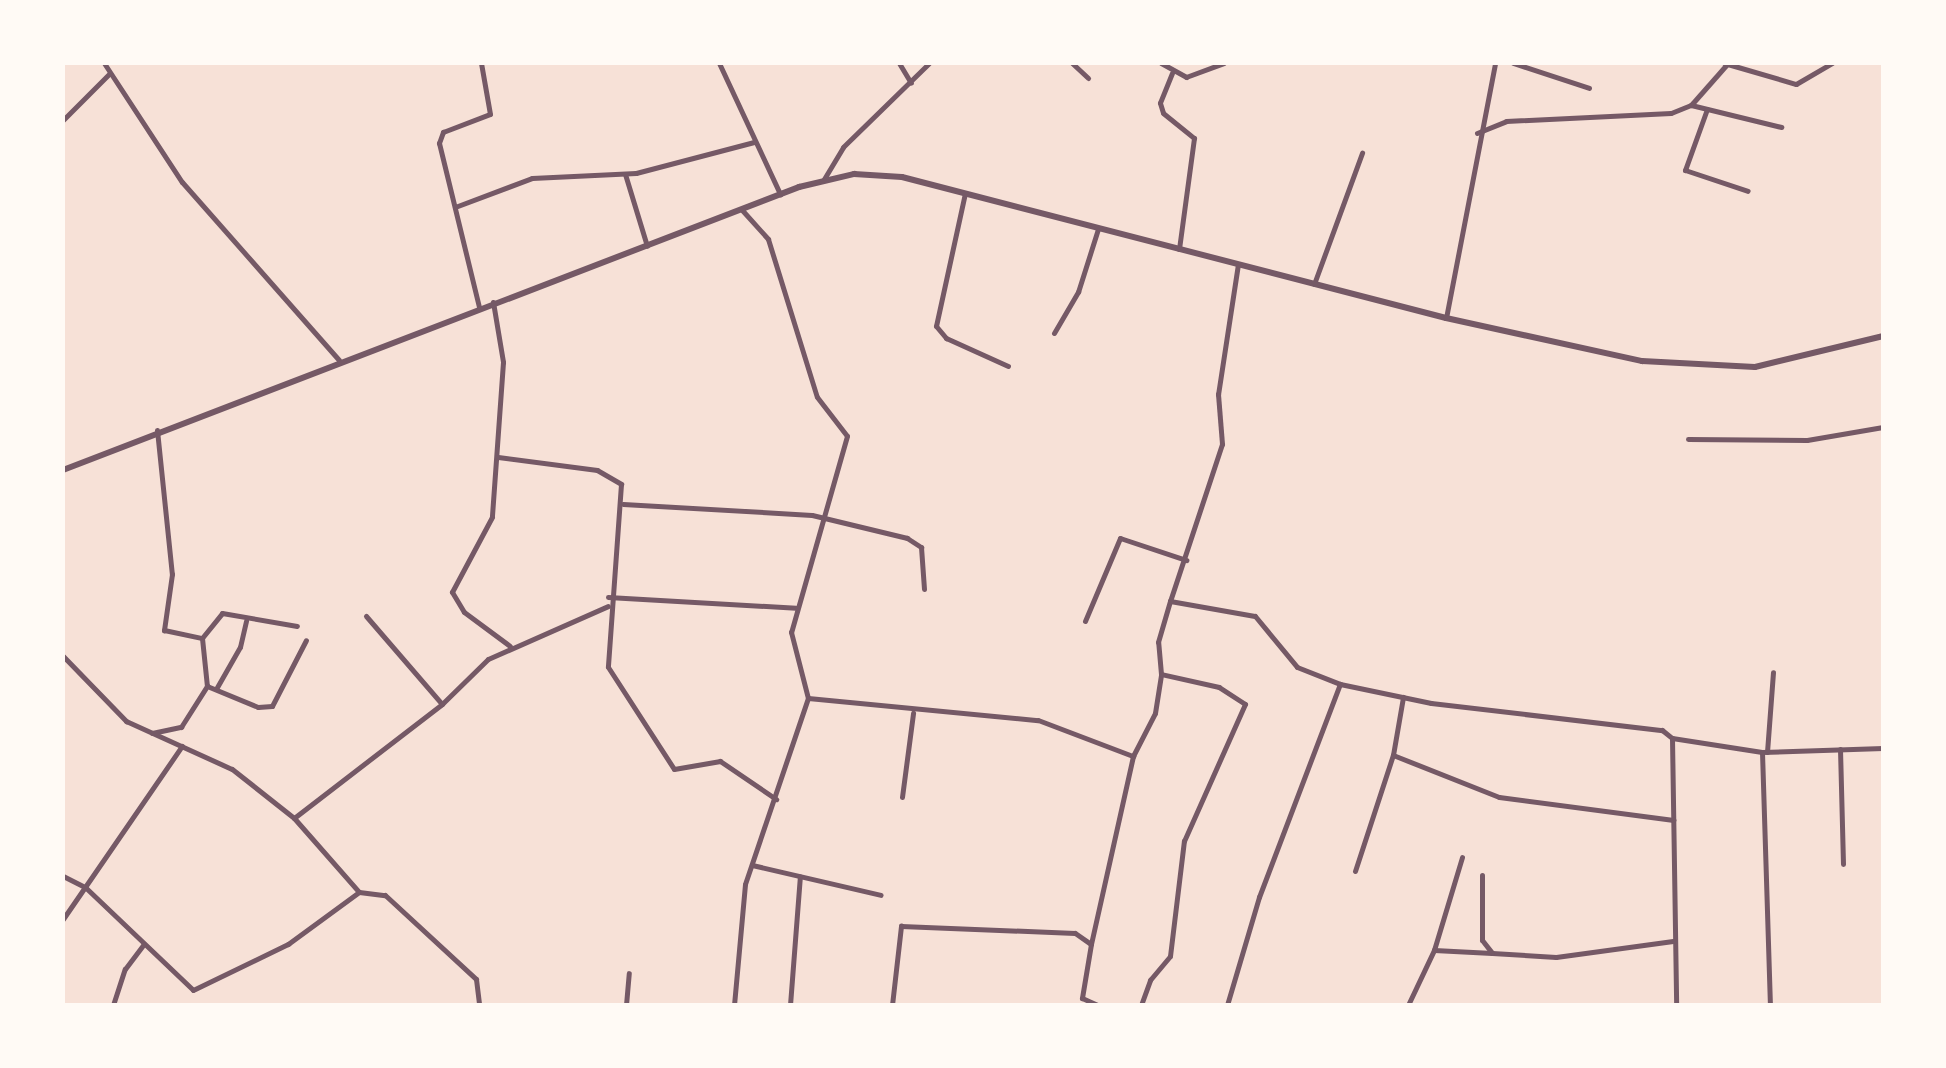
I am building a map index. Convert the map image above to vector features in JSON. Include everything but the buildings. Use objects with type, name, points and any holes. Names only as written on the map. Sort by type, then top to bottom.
[{"type":"street","points":[[104,63],[182,182],[339,360]]},
{"type":"street","points":[[479,307],[439,143],[443,132],[490,114],[481,63]]},
{"type":"street","points":[[719,63],[780,194]]},
{"type":"street","points":[[899,63],[911,83]]},
{"type":"street","points":[[824,179],[843,147],[929,63]]},
{"type":"street","points":[[1072,63],[1088,78]]},
{"type":"street","points":[[1161,63],[1172,73],[1186,77],[1224,63]]},
{"type":"street","points":[[1446,318],[1467,222],[1477,133],[1495,63]]},
{"type":"street","points":[[1513,63],[1589,89]]},
{"type":"street","points":[[1690,105],[1726,63],[1796,85],[1832,63]]},
{"type":"street","points":[[63,120],[110,73]]},
{"type":"street","points":[[1172,73],[1160,103],[1163,113],[1194,138],[1179,249]]},
{"type":"street","points":[[1477,133],[1497,122],[1652,117],[1690,105],[1781,127]]},
{"type":"street","points":[[1707,109],[1685,170],[1748,191]]},
{"type":"street","points":[[455,207],[532,178],[625,174],[754,142]]},
{"type":"street","points":[[1314,284],[1362,153]]},
{"type":"street","points":[[625,174],[647,246]]},
{"type":"street","points":[[63,470],[157,430],[780,194],[824,179],[874,174],[965,193],[1595,354],[1723,368],[1783,363],[1883,336]]},
{"type":"street","points":[[965,193],[936,326],[946,338],[1008,366]]},
{"type":"street","points":[[734,1005],[752,865],[808,698],[793,651],[796,608],[848,436],[817,397],[768,239],[742,210]]},
{"type":"street","points":[[1054,333],[1078,292],[1098,229]]},
{"type":"street","points":[[1098,1005],[1082,998],[1080,990],[1133,756],[1151,729],[1161,674],[1158,642],[1222,444],[1218,394],[1238,264]]},
{"type":"street","points":[[493,302],[503,362],[498,457],[489,528],[452,592],[464,612],[510,646]]},
{"type":"street","points":[[1688,439],[1807,440],[1883,427]]},
{"type":"street","points":[[157,430],[172,574],[162,626],[202,638]]},
{"type":"street","points":[[498,457],[605,472],[624,489],[608,597],[608,667],[674,769],[720,761],[776,799]]},
{"type":"street","points":[[623,504],[823,516],[914,541],[925,562],[925,589]]},
{"type":"street","points":[[1085,621],[1120,538],[1186,561]]},
{"type":"street","points":[[608,597],[796,608]]},
{"type":"street","points":[[1171,601],[1255,616],[1297,667],[1340,684],[1403,697],[1662,730],[1671,738],[1764,752],[1883,748]]},
{"type":"street","points":[[294,818],[442,704],[510,646],[608,606]]},
{"type":"street","points":[[149,733],[181,727],[207,686],[202,638],[222,613],[246,621],[297,626]]},
{"type":"street","points":[[366,616],[442,704]]},
{"type":"street","points":[[216,689],[240,647],[246,621]]},
{"type":"street","points":[[207,686],[258,707],[272,706],[306,640]]},
{"type":"street","points":[[63,656],[126,721],[232,769],[294,818],[359,892]]},
{"type":"street","points":[[1770,1005],[1764,752],[1773,672]]},
{"type":"street","points":[[1142,1005],[1150,980],[1170,956],[1184,841],[1245,705],[1219,687],[1161,674]]},
{"type":"street","points":[[1227,1005],[1259,897],[1316,760],[1340,684]]},
{"type":"street","points":[[1356,871],[1393,755],[1403,697]]},
{"type":"street","points":[[808,698],[913,713],[1038,720],[1133,756]]},
{"type":"street","points":[[902,797],[913,713]]},
{"type":"street","points":[[1671,738],[1676,1005]]},
{"type":"street","points":[[63,919],[182,746]]},
{"type":"street","points":[[1840,749],[1843,864]]},
{"type":"street","points":[[1393,755],[1499,797],[1673,820]]},
{"type":"street","points":[[1408,1005],[1434,950],[1462,857]]},
{"type":"street","points":[[752,865],[881,895]]},
{"type":"street","points":[[1482,875],[1482,940],[1492,953]]},
{"type":"street","points":[[63,876],[85,887],[193,990],[276,951],[359,892],[385,895],[424,926],[476,979],[479,1005]]},
{"type":"street","points":[[790,1005],[800,876]]},
{"type":"street","points":[[892,1005],[901,926],[1054,928],[1091,944]]},
{"type":"street","points":[[1434,950],[1556,957],[1673,941]]},
{"type":"street","points":[[113,1005],[125,969],[144,944]]},
{"type":"street","points":[[626,1005],[629,973]]}]
